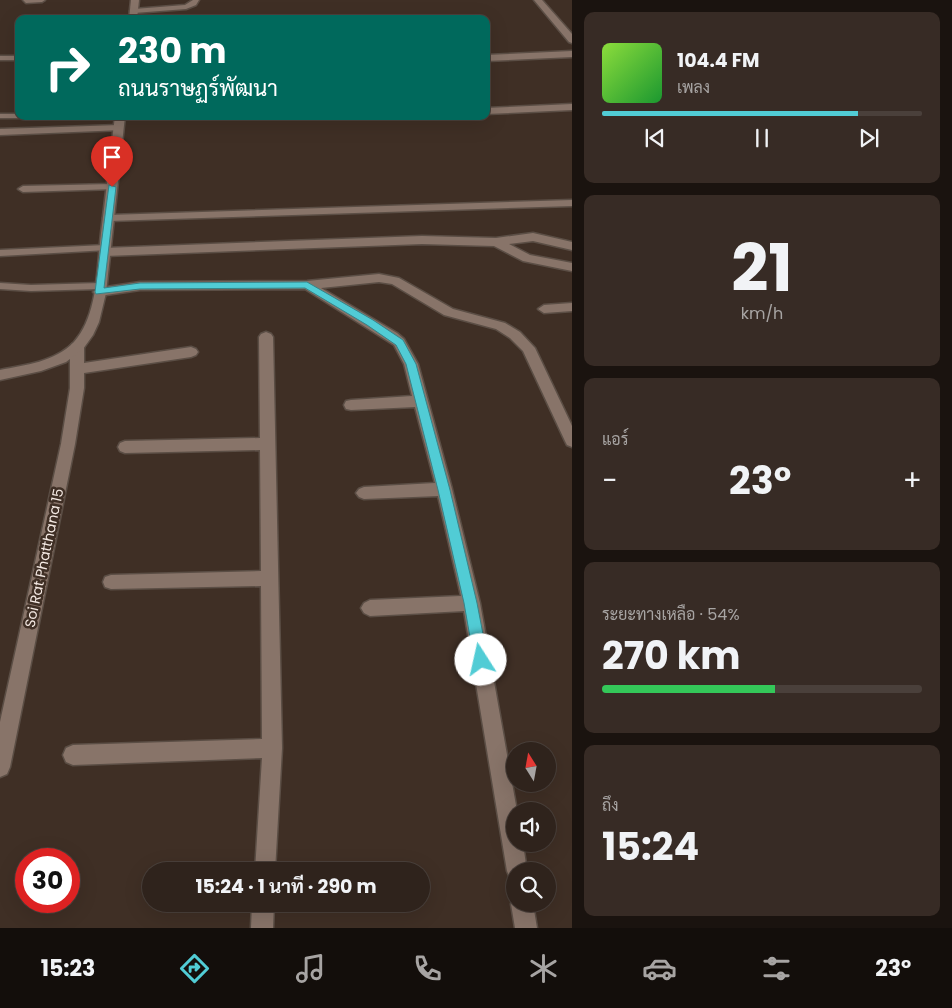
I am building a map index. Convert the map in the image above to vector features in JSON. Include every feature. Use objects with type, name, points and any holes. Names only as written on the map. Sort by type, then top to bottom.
[{"type":"street","points":[[133,15],[135,0]]},
{"type":"street","points":[[538,0],[572,40]]},
{"type":"street","points":[[490,58],[572,54]]},
{"type":"street","points":[[490,111],[572,107]]},
{"type":"street","points":[[0,132],[119,122],[100,289],[92,322],[85,337],[77,347],[56,360],[0,375]]},
{"type":"street","points":[[109,218],[572,203]]},
{"type":"street","points":[[105,250],[422,240],[496,242],[533,236],[572,246]]},
{"type":"street","points":[[496,242],[527,258],[572,267]]},
{"type":"street","points":[[100,289],[140,286],[307,285],[359,278],[379,278],[394,281],[449,312],[500,326],[515,335],[528,348],[572,441]]},
{"type":"street","points":[[307,285],[370,322],[399,342],[411,364],[444,490],[470,603],[515,862]]},
{"type":"street","points":[[544,309],[572,307]]},
{"type":"street","points":[[266,337],[272,748],[266,862]]},
{"type":"street","name":"Soi Rat Phatthana 15","points":[[0,767],[68,444],[78,369],[77,347]]},
{"type":"street","points":[[78,369],[191,352]]},
{"type":"street","points":[[351,405],[421,401]]},
{"type":"street","points":[[125,448],[268,444]]},
{"type":"street","points":[[364,493],[444,490]]},
{"type":"street","points":[[111,582],[270,578]]},
{"type":"street","points":[[370,608],[470,603]]},
{"type":"street","points":[[73,755],[272,748]]},
{"type":"street","points":[[262,928],[263,912]]},
{"type":"street","points":[[523,912],[526,928]]},
{"type":"lane","points":[[26,1],[42,0]]},
{"type":"lane","points":[[133,15],[186,7],[194,4],[196,0]]},
{"type":"lane","points":[[0,58],[15,58]]},
{"type":"lane","points":[[0,116],[15,116]]},
{"type":"lane","points":[[23,190],[112,187]]},
{"type":"lane","points":[[0,253],[105,250]]},
{"type":"lane","points":[[0,286],[100,289]]},
{"type":"route","points":[[112,187],[99,292],[140,286],[307,285],[370,322],[399,342],[411,364],[444,490],[481,660]]}]
